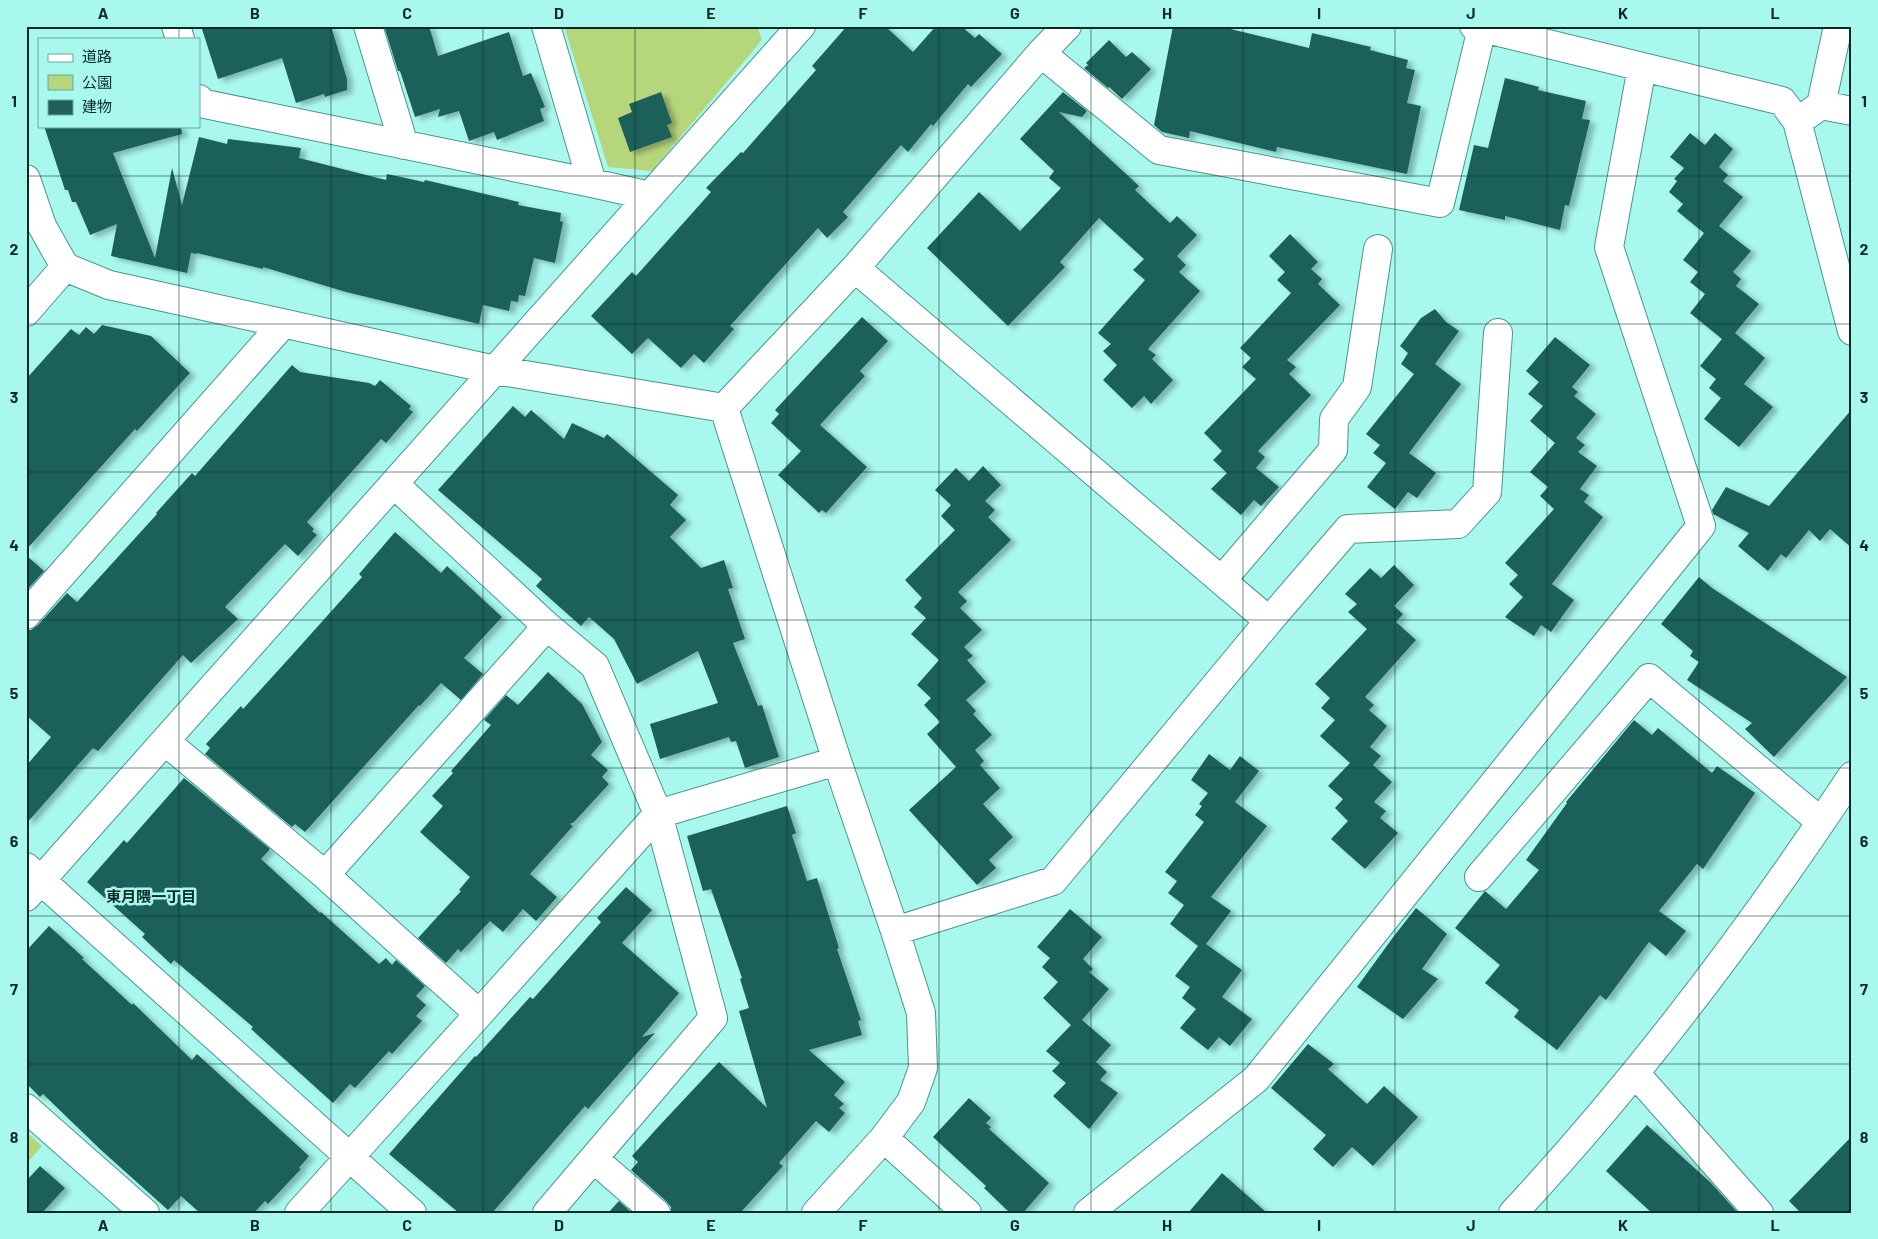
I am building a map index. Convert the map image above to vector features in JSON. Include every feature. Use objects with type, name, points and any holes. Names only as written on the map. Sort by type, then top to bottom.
[{"type":"street","points":[[176,26],[180,38]]},
{"type":"street","points":[[368,26],[404,145]]},
{"type":"street","points":[[546,26],[592,183]]},
{"type":"street","points":[[724,408],[855,268],[1041,53],[1067,26]]},
{"type":"street","points":[[1821,105],[1838,26]]},
{"type":"street","points":[[1041,53],[1159,150],[1440,202],[1478,27],[1782,101],[1796,121],[1852,330]]},
{"type":"street","points":[[412,1213],[349,1156],[31,881],[165,741],[650,196],[792,31]]},
{"type":"street","points":[[1088,1213],[1256,1079],[1701,526],[1609,247],[1642,67]]},
{"type":"street","points":[[200,103],[650,196]]},
{"type":"street","points":[[1796,121],[1821,105],[1852,111]]},
{"type":"street","points":[[26,179],[42,226],[65,267],[109,286],[495,370],[724,408]]},
{"type":"street","points":[[1222,580],[1333,450],[1334,419],[1357,387],[1378,249]]},
{"type":"street","points":[[26,312],[65,267]]},
{"type":"street","points":[[855,268],[1270,621]]},
{"type":"street","points":[[26,616],[282,325]]},
{"type":"street","points":[[895,931],[1053,881],[1348,529],[1458,524],[1487,492],[1498,333]]},
{"type":"street","points":[[724,408],[837,761],[921,1013],[923,1068],[911,1102],[884,1138],[816,1213]]},
{"type":"street","points":[[394,484],[547,626],[595,666],[658,814],[713,1018],[547,1213]]},
{"type":"street","points":[[325,875],[547,626]]},
{"type":"street","points":[[1479,877],[1649,678],[1821,822]]},
{"type":"street","points":[[165,741],[325,875],[480,1014]]},
{"type":"street","points":[[299,1213],[658,814],[837,761]]},
{"type":"street","points":[[1513,1213],[1559,1163],[1635,1073],[1734,946],[1852,776]]},
{"type":"street","points":[[1635,1073],[1759,1213]]},
{"type":"street","points":[[26,1108],[145,1213]]},
{"type":"street","points":[[884,1138],[967,1213]]},
{"type":"street","points":[[594,1159],[656,1213]]},
{"type":"green space","points":[[564,26],[757,26],[762,40],[652,171],[608,167]]},
{"type":"green space","points":[[26,1132],[42,1146],[26,1164]]},
{"type":"building","points":[[201,26],[331,26],[347,79],[347,90],[325,97],[324,94],[296,103],[282,58],[218,79]]},
{"type":"building","points":[[384,26],[429,26],[438,56],[509,32],[523,76],[531,73],[545,107],[540,109],[544,121],[497,140],[494,132],[469,141],[459,111],[438,117],[440,109],[415,117]]},
{"type":"building","points":[[847,26],[885,26],[913,52],[936,26],[961,26],[975,38],[979,34],[1002,54],[971,87],[968,84],[933,126],[931,124],[908,152],[901,145],[843,212],[848,217],[827,238],[818,228],[730,326],[734,329],[704,363],[694,354],[681,368],[648,338],[632,354],[591,316],[632,272],[636,276],[711,192],[706,188],[741,152],[743,153],[816,70],[812,66]]},
{"type":"building","points":[[1173,26],[1218,26],[1309,48],[1312,33],[1371,47],[1370,50],[1408,60],[1406,68],[1415,70],[1407,103],[1421,106],[1407,174],[1277,147],[1276,152],[1190,131],[1189,138],[1162,132],[1154,125]]},
{"type":"building","points":[[1109,40],[1126,57],[1132,52],[1151,69],[1122,99],[1084,68],[1088,65],[1086,63]]},
{"type":"building","points":[[1505,78],[1539,87],[1538,90],[1586,101],[1582,119],[1590,120],[1569,206],[1565,205],[1560,230],[1505,216],[1505,220],[1459,210],[1474,145],[1488,148]]},
{"type":"building","points":[[661,92],[672,123],[667,125],[672,137],[630,152],[618,118],[632,112],[629,104]]},
{"type":"building","points":[[1063,92],[1087,111],[1082,117],[1059,112],[1139,186],[1135,190],[1170,223],[1177,216],[1197,235],[1177,256],[1186,265],[1179,272],[1200,291],[1148,349],[1156,355],[1152,359],[1173,380],[1151,404],[1144,396],[1132,408],[1103,380],[1117,365],[1103,351],[1111,344],[1098,333],[1145,280],[1133,270],[1144,259],[1099,218],[1060,262],[1065,267],[1008,326],[927,248],[979,192],[1020,231],[1061,188],[1049,178],[1054,171],[1020,139]]},
{"type":"building","points":[[45,128],[181,128],[182,134],[113,153],[155,258],[172,168],[182,205],[199,137],[227,144],[228,139],[301,148],[299,158],[386,180],[387,174],[424,182],[425,180],[519,202],[518,205],[561,213],[560,221],[563,222],[555,263],[534,258],[525,296],[519,295],[518,302],[511,301],[509,311],[483,305],[479,324],[346,292],[263,267],[263,269],[197,253],[191,253],[187,273],[111,256],[117,224],[90,235],[76,202],[72,202],[68,190],[65,190]]},
{"type":"building","points":[[1690,133],[1705,145],[1715,133],[1733,149],[1719,167],[1728,175],[1723,181],[1743,197],[1719,226],[1751,251],[1733,272],[1741,279],[1736,286],[1759,304],[1735,333],[1765,358],[1744,384],[1773,407],[1739,447],[1704,419],[1721,398],[1709,388],[1716,379],[1700,366],[1722,339],[1690,313],[1705,294],[1690,282],[1698,272],[1683,260],[1704,233],[1677,211],[1683,204],[1669,192],[1677,181],[1674,179],[1684,168],[1670,157]]},
{"type":"building","points":[[1290,234],[1318,262],[1311,269],[1322,279],[1318,284],[1340,305],[1287,360],[1296,367],[1289,374],[1311,395],[1258,451],[1265,457],[1256,468],[1279,487],[1261,506],[1254,500],[1241,515],[1211,489],[1227,473],[1213,460],[1222,451],[1204,433],[1256,379],[1242,367],[1251,358],[1240,348],[1291,293],[1277,280],[1285,272],[1269,256]]},
{"type":"building","points":[[1435,309],[1446,322],[1459,331],[1435,364],[1461,384],[1409,453],[1436,473],[1417,498],[1408,492],[1395,509],[1367,487],[1386,463],[1373,453],[1380,445],[1366,434],[1414,374],[1401,364],[1408,353],[1400,346],[1421,318]]},
{"type":"building","points":[[862,317],[888,341],[860,371],[865,376],[820,425],[867,467],[826,513],[822,510],[819,513],[778,475],[801,451],[771,423],[779,414],[775,410]]},
{"type":"building","points":[[102,325],[151,336],[190,373],[137,431],[135,429],[26,550],[26,379],[71,329],[79,335],[86,327],[94,334]]},
{"type":"building","points":[[1555,337],[1590,365],[1572,387],[1578,392],[1574,396],[1596,414],[1576,438],[1585,445],[1578,452],[1597,466],[1580,489],[1589,495],[1584,502],[1603,517],[1552,584],[1574,600],[1551,632],[1541,625],[1534,636],[1505,617],[1523,597],[1509,584],[1518,575],[1505,563],[1554,509],[1540,496],[1548,487],[1530,472],[1555,443],[1530,421],[1543,406],[1528,394],[1539,382],[1526,371]]},
{"type":"building","points":[[292,365],[300,372],[369,383],[375,386],[380,380],[411,406],[409,409],[413,412],[386,443],[381,439],[307,522],[314,529],[312,531],[317,535],[298,556],[285,544],[225,607],[238,619],[191,663],[183,655],[98,751],[93,748],[26,824],[26,766],[51,737],[26,715],[26,630],[31,630],[38,625],[67,593],[77,602],[192,473],[195,476]]},
{"type":"building","points":[[513,406],[525,417],[531,410],[564,439],[572,423],[604,438],[607,434],[678,495],[670,505],[686,520],[670,537],[701,568],[724,560],[733,588],[728,589],[745,639],[733,643],[758,706],[762,705],[779,757],[745,768],[736,741],[731,742],[729,737],[660,759],[650,724],[718,703],[698,651],[637,684],[614,639],[589,617],[581,626],[536,586],[542,579],[438,490]]},
{"type":"building","points":[[1852,409],[1852,548],[1830,529],[1820,541],[1809,530],[1786,558],[1781,554],[1768,571],[1738,546],[1749,533],[1713,514],[1712,510],[1726,487],[1769,506]]},
{"type":"building","points":[[983,466],[1001,485],[985,501],[995,510],[988,517],[1011,540],[958,592],[967,601],[960,608],[982,630],[964,647],[973,656],[967,660],[986,682],[966,700],[976,711],[973,714],[992,735],[975,750],[984,761],[980,765],[1000,788],[983,804],[1013,837],[989,860],[996,868],[977,885],[909,810],[956,767],[927,734],[940,722],[924,705],[931,698],[917,685],[939,660],[911,634],[926,618],[914,607],[922,598],[905,580],[955,530],[941,516],[951,505],[935,490],[956,468],[969,481]]},
{"type":"building","points":[[395,532],[441,573],[447,566],[502,617],[464,658],[483,674],[461,700],[441,683],[305,832],[295,824],[292,827],[205,754],[210,748],[206,744],[241,706],[243,709],[362,577],[359,574]]},
{"type":"building","points":[[26,555],[44,571],[26,591]]},
{"type":"building","points":[[1394,565],[1414,585],[1394,606],[1403,614],[1396,622],[1416,640],[1365,697],[1374,705],[1369,710],[1387,726],[1370,747],[1381,756],[1373,765],[1392,782],[1374,802],[1386,811],[1380,818],[1398,833],[1365,869],[1331,839],[1348,821],[1335,808],[1343,799],[1328,786],[1350,763],[1320,736],[1335,720],[1321,708],[1330,698],[1315,684],[1367,629],[1348,612],[1357,604],[1345,594],[1370,568],[1381,578]]},
{"type":"building","points":[[1699,577],[1712,588],[1847,677],[1774,757],[1745,729],[1752,723],[1687,680],[1699,662],[1690,656],[1693,651],[1661,624]]},
{"type":"building","points":[[548,672],[582,704],[602,742],[591,755],[608,770],[602,777],[609,784],[570,824],[573,826],[530,874],[557,897],[536,921],[523,909],[503,932],[490,921],[461,952],[458,949],[446,963],[418,938],[461,891],[459,890],[470,877],[420,832],[443,806],[432,796],[491,725],[484,720],[506,695],[518,705]]},
{"type":"building","points":[[1634,720],[1652,735],[1658,728],[1712,773],[1717,766],[1755,793],[1703,869],[1697,864],[1659,911],[1686,931],[1666,956],[1649,942],[1606,1000],[1600,995],[1557,1050],[1514,1017],[1519,1010],[1485,983],[1500,965],[1455,928],[1485,891],[1506,909],[1539,870],[1526,860],[1566,802]]},
{"type":"building","points":[[1209,754],[1230,770],[1240,756],[1259,771],[1235,802],[1267,826],[1211,897],[1231,911],[1206,944],[1242,970],[1222,997],[1252,1019],[1230,1046],[1219,1037],[1208,1050],[1180,1028],[1196,1009],[1182,998],[1190,987],[1175,976],[1198,946],[1170,924],[1184,905],[1168,893],[1177,881],[1165,872],[1204,822],[1195,815],[1202,806],[1199,804],[1208,793],[1191,780]]},
{"type":"building","points":[[184,778],[270,849],[261,859],[379,964],[386,958],[392,965],[396,960],[425,986],[416,996],[426,1005],[416,1016],[422,1021],[392,1054],[389,1051],[355,1088],[350,1084],[333,1103],[251,1029],[253,1027],[174,960],[171,964],[142,937],[145,934],[87,882],[124,840],[127,843]]},
{"type":"building","points":[[787,806],[796,833],[792,835],[807,881],[817,878],[839,948],[837,949],[861,1020],[858,1021],[862,1035],[809,1050],[845,1082],[834,1095],[844,1104],[839,1108],[845,1113],[829,1132],[816,1121],[779,1163],[783,1166],[740,1213],[671,1213],[671,1207],[666,1201],[631,1170],[638,1162],[632,1156],[659,1126],[719,1062],[767,1108],[739,1011],[749,1008],[740,979],[742,978],[711,889],[703,891],[687,836]]},
{"type":"building","points":[[626,887],[652,910],[622,943],[679,993],[642,1037],[655,1033],[588,1109],[585,1106],[492,1213],[459,1213],[389,1154],[475,1056],[530,997],[533,999],[601,922],[597,918]]},
{"type":"building","points":[[1416,908],[1447,934],[1422,969],[1438,979],[1403,1019],[1357,987]]},
{"type":"building","points":[[1070,909],[1102,937],[1083,959],[1093,969],[1089,972],[1109,989],[1082,1020],[1111,1045],[1096,1062],[1107,1072],[1100,1080],[1118,1093],[1089,1129],[1053,1096],[1066,1083],[1052,1071],[1060,1063],[1046,1051],[1071,1025],[1043,998],[1058,982],[1042,967],[1050,958],[1037,947]]},
{"type":"building","points":[[49,926],[84,958],[82,959],[132,1005],[133,1003],[192,1060],[197,1054],[309,1156],[299,1168],[301,1169],[268,1204],[265,1201],[254,1213],[200,1213],[181,1196],[168,1210],[101,1150],[43,1094],[40,1097],[26,1083],[26,951]]},
{"type":"building","points":[[1308,1044],[1334,1064],[1328,1069],[1367,1104],[1384,1086],[1418,1117],[1373,1166],[1352,1147],[1333,1167],[1313,1149],[1326,1135],[1271,1088]]},
{"type":"building","points":[[969,1098],[991,1118],[986,1123],[991,1127],[989,1129],[1049,1183],[1023,1213],[1010,1213],[984,1188],[986,1186],[933,1137]]},
{"type":"building","points":[[1647,1125],[1711,1183],[1738,1213],[1652,1213],[1606,1171]]},
{"type":"building","points":[[1852,1136],[1852,1213],[1801,1213],[1789,1201]]},
{"type":"building","points":[[40,1166],[65,1188],[42,1213],[26,1213],[26,1181]]},
{"type":"building","points":[[1222,1173],[1267,1213],[1188,1213]]},
{"type":"building","points":[[619,1201],[632,1213],[608,1213]]},
{"type":"district","name":"東月隈一丁目","points":[[151,897]]}]
